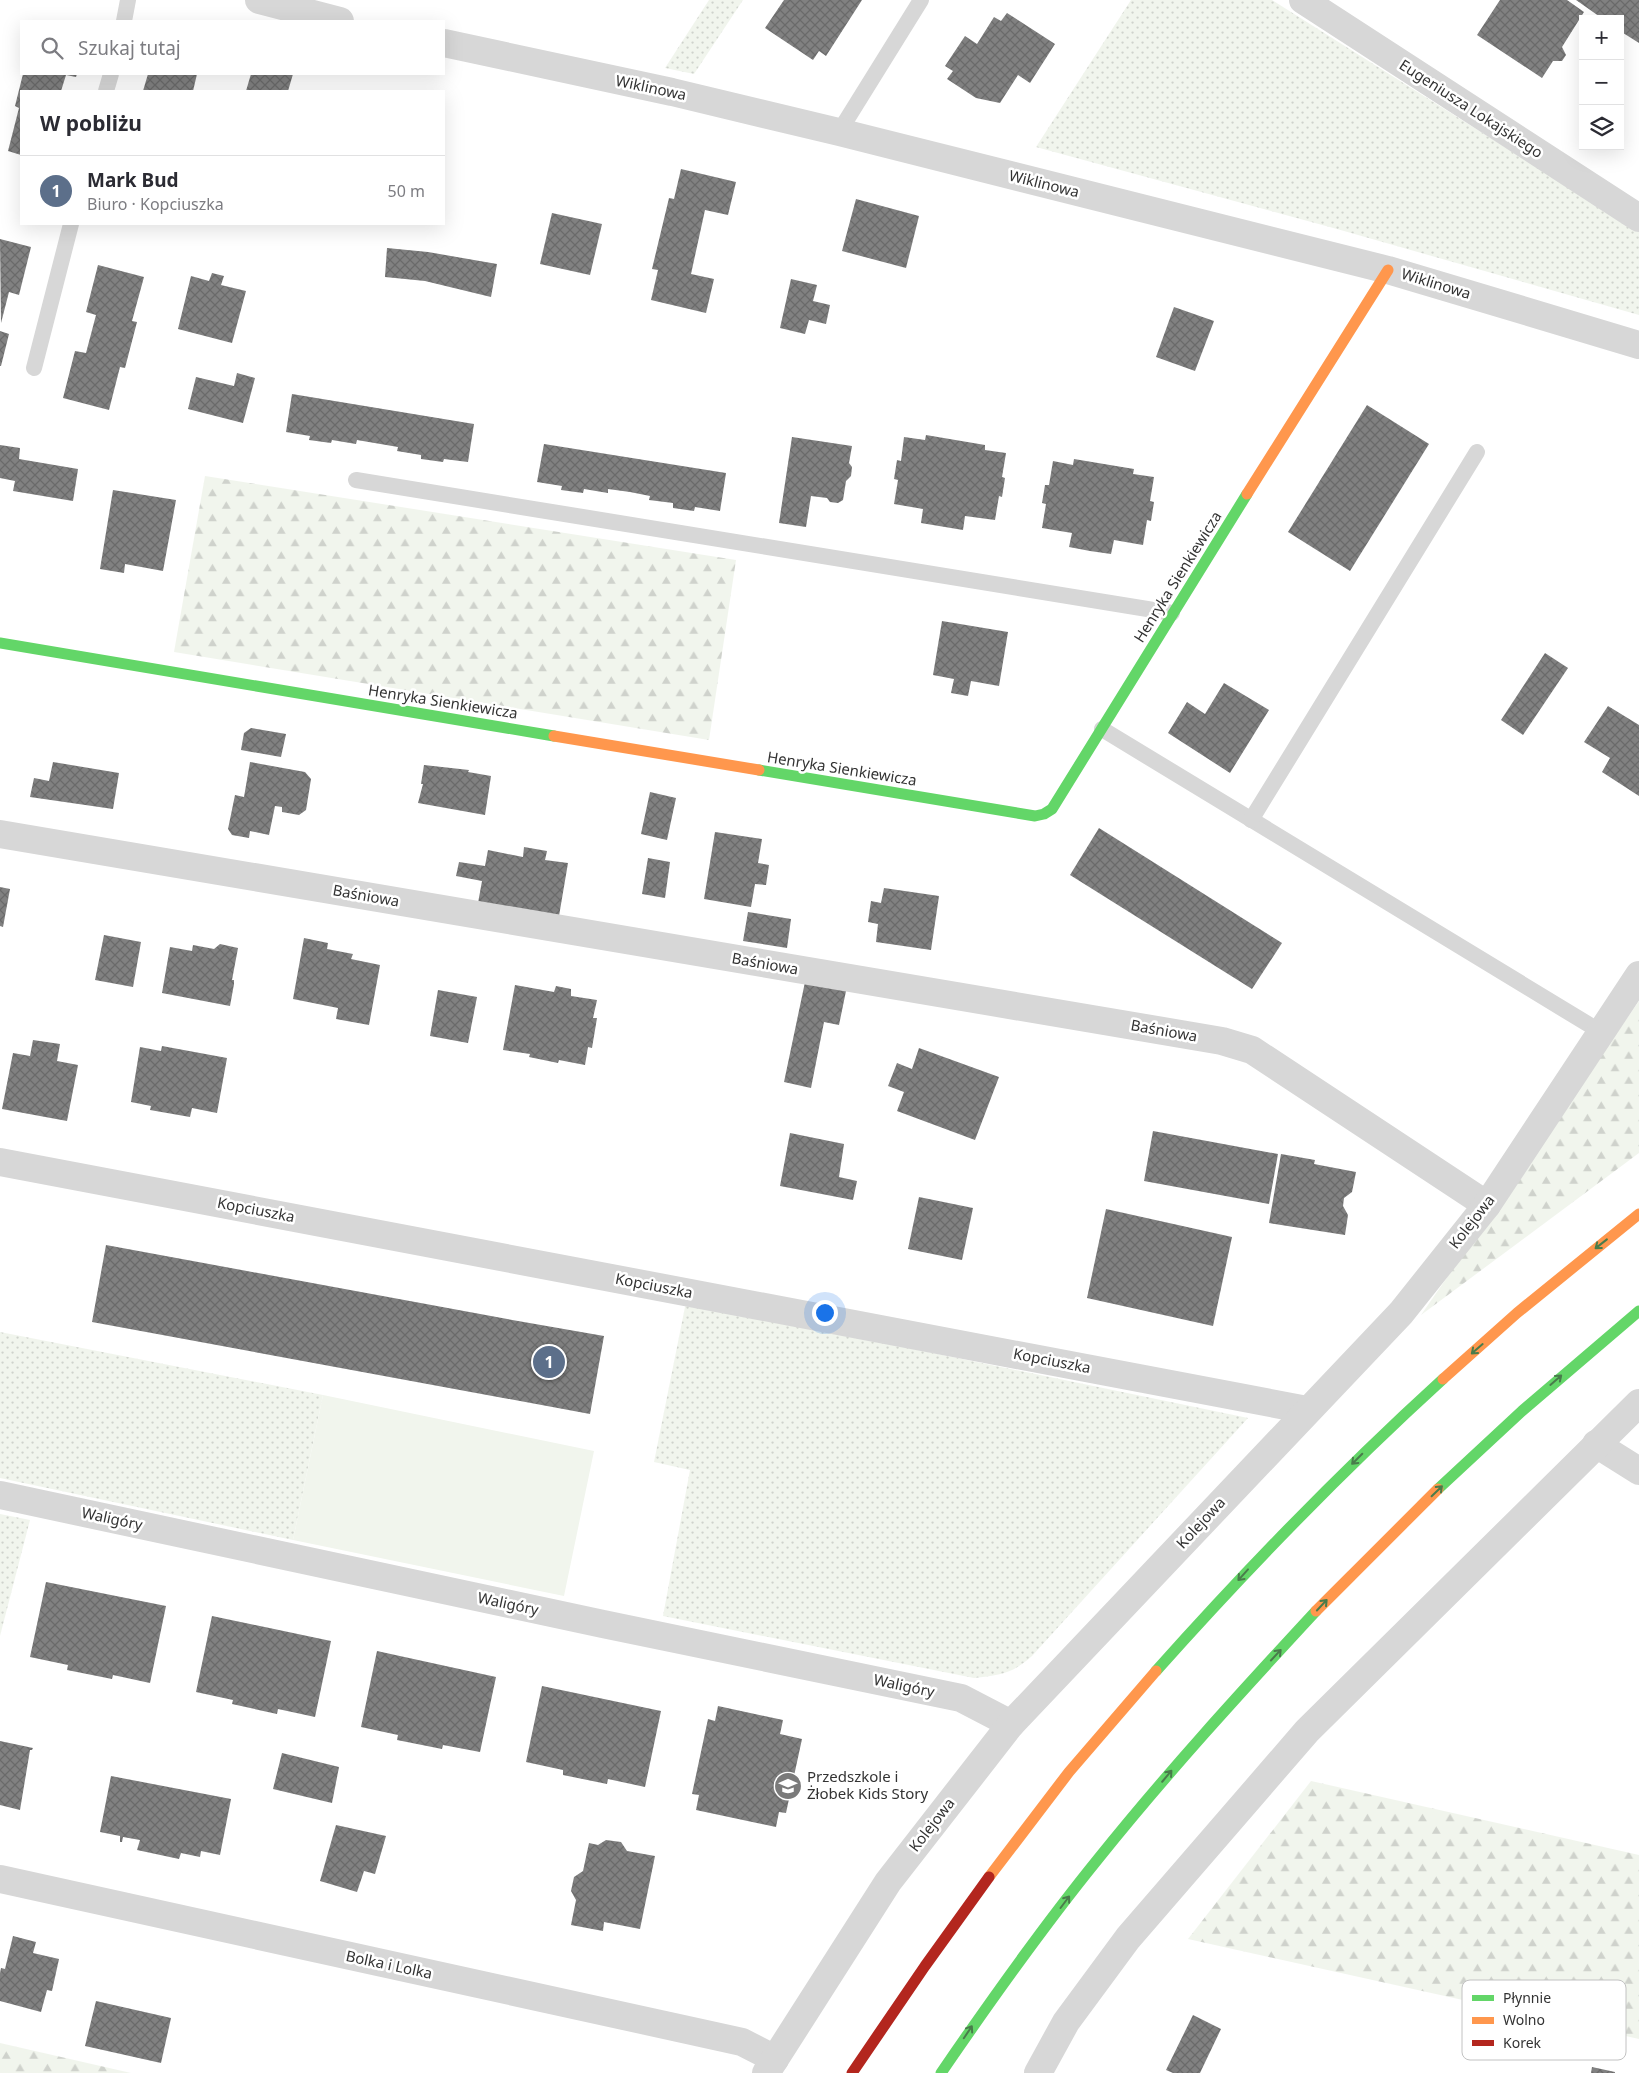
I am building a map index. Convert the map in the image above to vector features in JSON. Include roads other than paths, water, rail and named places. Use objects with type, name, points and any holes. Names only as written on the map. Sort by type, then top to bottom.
[{"type":"main road","name":"Henryka Sienkiewicza","points":[[0,643],[1035,816],[1044,814],[1052,809],[1172,613],[1388,270]]},
{"type":"main road","points":[[852,2073],[905,1994],[1055,1790],[1104,1730],[1252,1564],[1378,1438],[1446,1375],[1582,1259],[1639,1214]]},
{"type":"main road","points":[[941,2073],[1009,1975],[1089,1870],[1230,1704],[1336,1590],[1452,1476],[1532,1401],[1639,1311]]},
{"type":"street","points":[[259,0],[336,20]]},
{"type":"street","name":"Eugeniusza Lokajskiego","points":[[1303,0],[1639,218]]},
{"type":"street","name":"Wiklinowa","points":[[445,44],[672,92],[1388,270],[1639,345]]},
{"type":"street","name":"Baśniowa","points":[[0,834],[1222,1041],[1252,1050],[1487,1205]]},
{"type":"street","name":"Kolejowa","points":[[770,2066],[888,1882],[1011,1724],[1401,1313],[1487,1205],[1639,974]]},
{"type":"street","name":"Kopciuszka","points":[[0,1162],[1307,1410]]},
{"type":"street","points":[[1038,2073],[1066,2022],[1128,1938],[1307,1731],[1639,1403]]},
{"type":"street","points":[[1596,1444],[1639,1471]]},
{"type":"street","name":"Waligóry","points":[[0,1495],[593,1622],[961,1698],[1011,1724]]},
{"type":"street","name":"Bolka i Lolka","points":[[0,1879],[742,2042],[770,2066]]},
{"type":"lane","points":[[124,20],[128,0]]},
{"type":"lane","points":[[839,132],[922,0]]},
{"type":"lane","points":[[106,90],[110,75]]},
{"type":"lane","points":[[34,368],[72,225]]},
{"type":"lane","points":[[1251,820],[1477,452]]},
{"type":"lane","points":[[356,480],[1172,613]]},
{"type":"lane","points":[[1102,729],[1601,1032]]},
{"type":"place","name":"Mark Bud","points":[[549,1362]]},
{"type":"place","name":"Przedszkole i Żłobek Kids Story","points":[[788,1786]]}]
